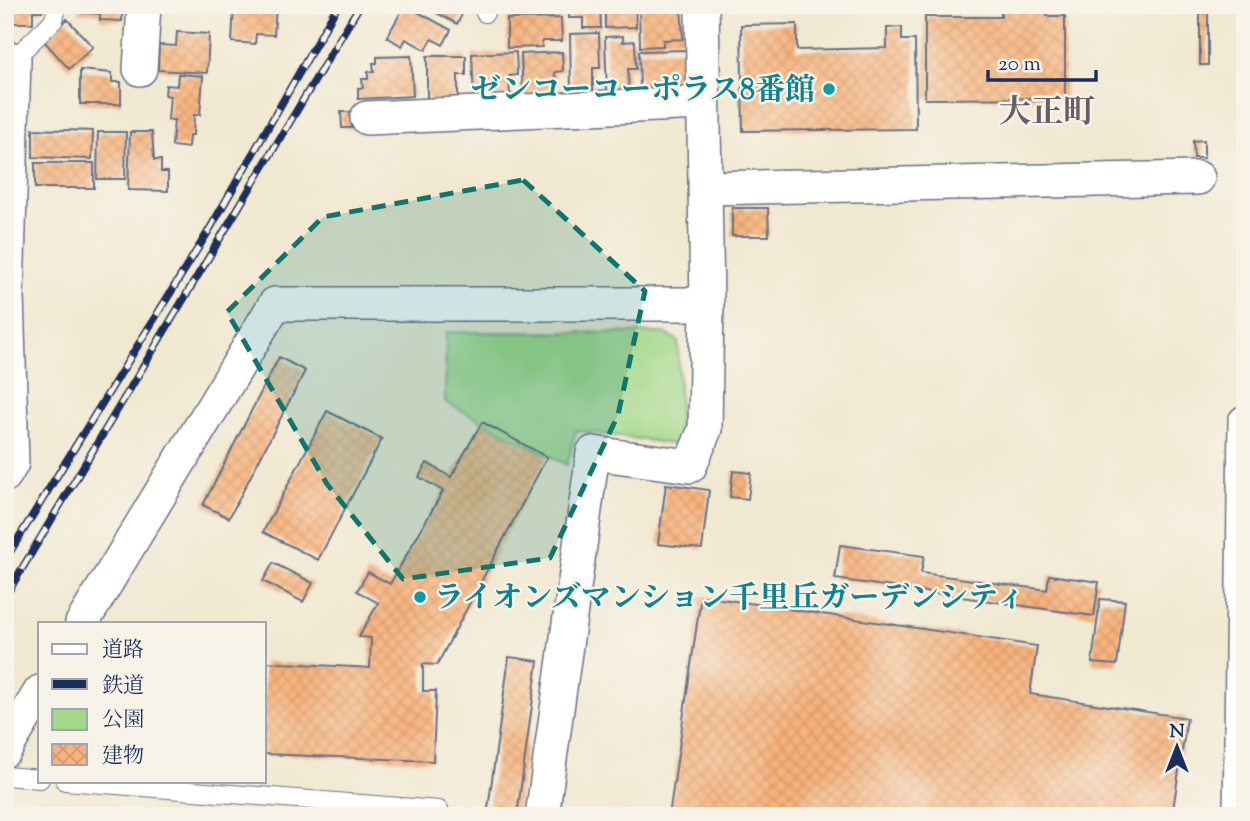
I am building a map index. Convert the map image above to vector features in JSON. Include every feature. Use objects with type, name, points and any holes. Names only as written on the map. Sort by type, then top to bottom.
[{"type":"street","points":[[140,69],[144,5]]},
{"type":"street","points":[[542,816],[593,453],[690,466],[705,429],[707,304],[702,5]]},
{"type":"street","points":[[5,475],[12,463],[6,295],[14,59]]},
{"type":"street","points":[[367,118],[702,103]]},
{"type":"street","points":[[705,188],[1198,178]]},
{"type":"street","points":[[83,622],[275,304],[707,304]]},
{"type":"street","points":[[1240,816],[1245,422]]},
{"type":"street","points":[[5,750],[38,695]]},
{"type":"lane","points":[[14,59],[54,20],[57,5]]},
{"type":"lane","points":[[5,776],[38,779]]},
{"type":"lane","points":[[78,782],[439,810]]},
{"type":"highlighted area","points":[[523,180],[645,291],[618,415],[550,558],[403,579],[327,484],[227,312],[323,217]]},
{"type":"green space","points":[[446,332],[664,333],[678,341],[680,445],[576,430],[567,465],[445,402]]},
{"type":"building","points":[[7,5],[42,5],[42,11],[33,11],[33,23],[7,23]]},
{"type":"building","points":[[80,5],[123,5],[122,21],[100,20],[100,14],[79,12]]},
{"type":"building","points":[[234,5],[276,5],[274,35],[256,34],[255,44],[232,42]]},
{"type":"building","points":[[405,5],[451,30],[443,45],[432,39],[426,50],[406,39],[402,46],[387,37]]},
{"type":"building","points":[[422,5],[467,5],[457,24]]},
{"type":"building","points":[[540,5],[564,5],[564,12],[541,13]]},
{"type":"building","points":[[569,5],[600,5],[601,28],[583,28],[583,18],[569,18]]},
{"type":"building","points":[[605,5],[635,5],[636,27],[605,28]]},
{"type":"building","points":[[639,5],[681,5],[683,39],[663,40],[663,46],[640,47]]},
{"type":"building","points":[[1001,5],[1047,5],[1047,16],[1065,16],[1065,98],[925,99],[925,17],[1001,17]]},
{"type":"building","points":[[1200,5],[1208,5],[1208,65],[1200,65]]},
{"type":"building","points":[[561,18],[562,41],[542,41],[542,47],[507,48],[507,19]]},
{"type":"building","points":[[67,19],[93,47],[69,69],[44,41]]},
{"type":"building","name":"ゼンコーコーポラス8番館","points":[[797,24],[797,50],[887,48],[887,28],[902,27],[902,40],[915,40],[916,129],[743,131],[741,25]]},
{"type":"building","points":[[177,32],[209,34],[207,73],[158,70],[159,45],[176,46]]},
{"type":"building","points":[[599,33],[600,68],[593,68],[593,93],[571,93],[570,34]]},
{"type":"building","points":[[623,36],[623,42],[635,41],[636,69],[628,69],[629,92],[607,93],[605,37]]},
{"type":"building","points":[[687,50],[688,86],[640,88],[639,51]]},
{"type":"building","points":[[516,52],[517,75],[509,76],[510,97],[474,99],[472,54]]},
{"type":"building","points":[[562,52],[563,71],[555,72],[556,96],[523,97],[521,54]]},
{"type":"building","points":[[411,56],[413,96],[358,99],[358,88],[363,88],[362,79],[368,79],[368,72],[374,72],[373,63],[377,63],[377,57]]},
{"type":"building","points":[[427,56],[466,56],[466,75],[458,75],[458,101],[427,101]]},
{"type":"building","points":[[80,70],[112,73],[112,82],[121,82],[121,104],[80,104]]},
{"type":"building","points":[[178,74],[203,76],[200,115],[194,115],[193,135],[189,135],[188,148],[172,146],[174,120],[168,120],[170,96],[165,95],[166,85],[177,86]]},
{"type":"building","points":[[341,112],[359,112],[360,128],[342,128]]},
{"type":"building","points":[[33,129],[93,131],[92,159],[33,157]]},
{"type":"building","points":[[98,132],[126,132],[125,179],[97,179]]},
{"type":"building","points":[[130,132],[152,132],[154,160],[161,160],[161,172],[168,172],[168,191],[128,190]]},
{"type":"building","points":[[1204,140],[1204,158],[1194,158],[1193,141]]},
{"type":"building","points":[[35,163],[94,163],[94,188],[35,188]]},
{"type":"building","points":[[732,208],[768,208],[769,236],[732,236]]},
{"type":"building","points":[[279,357],[305,371],[229,518],[203,505]]},
{"type":"building","points":[[327,411],[382,439],[318,560],[263,532]]},
{"type":"building","name":"ライオンズマンション千里丘ガーデンシティ","points":[[482,422],[547,457],[437,665],[423,664],[423,691],[436,691],[433,761],[266,754],[266,662],[370,668],[371,638],[359,637],[378,603],[357,591],[368,572],[390,584],[443,491],[419,477],[427,463],[451,477]]},
{"type":"building","points":[[733,471],[751,473],[748,499],[730,497]]},
{"type":"building","points":[[666,484],[709,490],[702,549],[658,544]]},
{"type":"building","points":[[840,545],[924,556],[921,573],[1047,590],[1049,575],[1099,582],[1094,616],[835,579]]},
{"type":"building","points":[[273,563],[313,583],[303,602],[263,581]]},
{"type":"building","points":[[701,596],[1037,646],[1030,694],[1187,718],[1172,816],[669,816]]},
{"type":"building","points":[[1100,599],[1125,601],[1117,665],[1092,663]]},
{"type":"building","points":[[509,657],[538,661],[517,816],[487,816]]},
{"type":"railway","points":[[5,560],[208,232],[338,5]]},
{"type":"railway","points":[[5,597],[360,5]]},
{"type":"place","name":"ゼンコーコーポラス8番館","points":[[829,89]]},
{"type":"place","name":"ライオンズマンション千里丘ガーデンシティ","points":[[420,597]]},
{"type":"district","name":"大正町","points":[[1047,111]]}]
